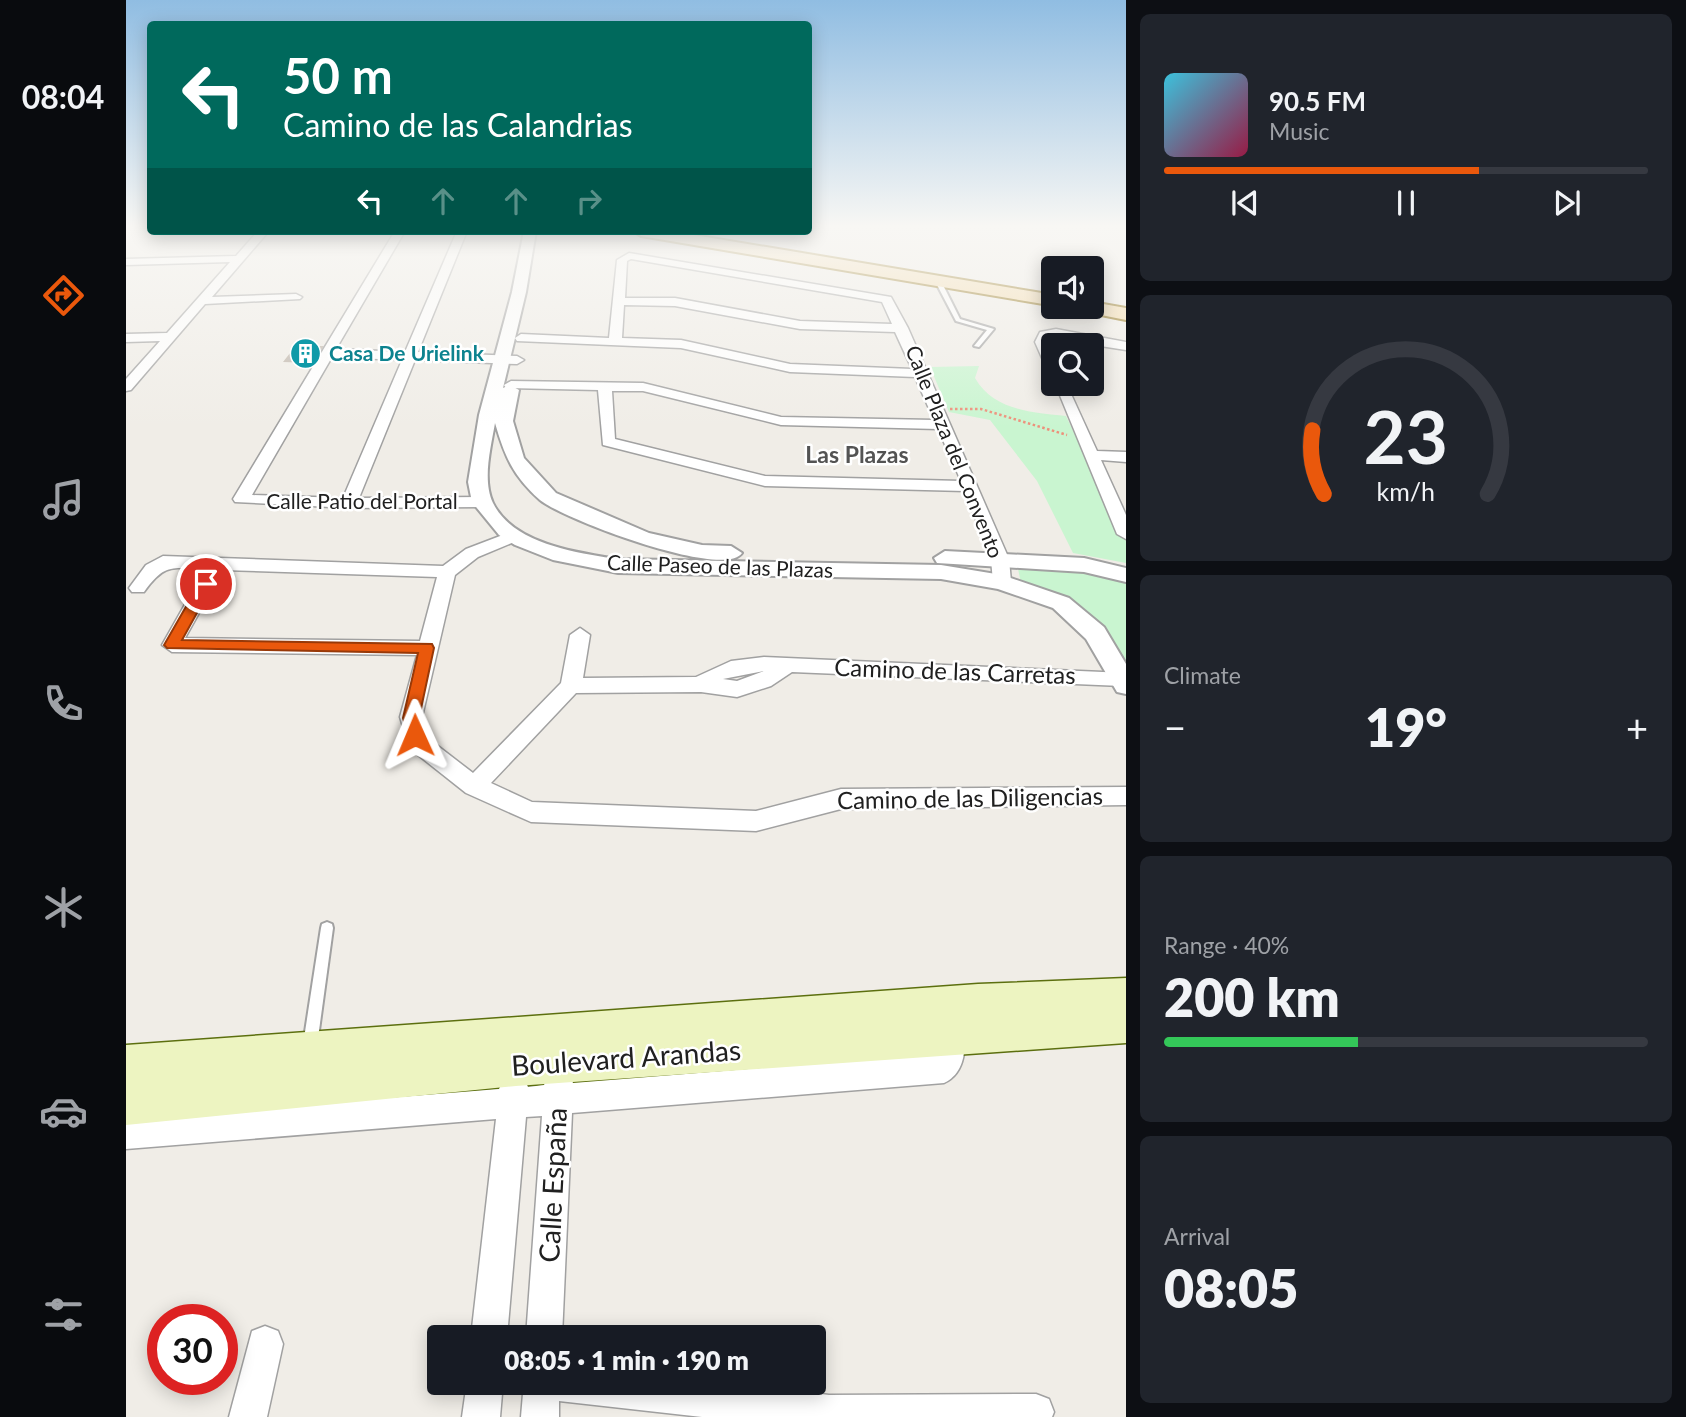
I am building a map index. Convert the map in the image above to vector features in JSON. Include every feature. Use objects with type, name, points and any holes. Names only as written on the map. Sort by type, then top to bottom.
[{"type":"main road","points":[[1014,294],[1041,299]]},
{"type":"main road","points":[[1104,301],[1126,305]]},
{"type":"main road","points":[[1104,310],[1126,314]]},
{"type":"main road","name":"Boulevard Arandas","points":[[560,1065],[1126,997]]},
{"type":"main road","name":"Boulevard Arandas","points":[[126,1066],[515,1068],[1126,1023]]},
{"type":"main road","name":"Boulevard Arandas","points":[[126,1104],[308,1069]]},
{"type":"street","points":[[126,387],[210,294]]},
{"type":"street","points":[[363,294],[327,354],[510,360]]},
{"type":"street","points":[[349,503],[434,294]]},
{"type":"street","name":"Calle Paseo de las Plazas","points":[[525,294],[477,478],[482,502],[513,536],[593,563],[629,567],[940,572],[1002,582],[1061,603],[1095,633],[1124,682]]},
{"type":"street","name":"Calle Paseo de las Plazas","points":[[531,294],[521,338],[510,360],[511,385],[504,421],[515,460],[549,496],[642,538],[702,552],[1010,559],[1096,566],[1126,575]]},
{"type":"street","name":"Calle Plaza del Convento","points":[[615,341],[620,294]]},
{"type":"street","name":"Calle Plaza del Convento","points":[[859,294],[887,299],[902,328],[971,486],[1010,559],[1002,582]]},
{"type":"street","points":[[204,301],[296,298]]},
{"type":"street","points":[[620,301],[691,304],[800,325],[902,328]]},
{"type":"street","points":[[126,338],[171,338]]},
{"type":"street","points":[[521,338],[681,344],[790,368],[921,373]]},
{"type":"street","points":[[1104,342],[1126,346]]},
{"type":"street","name":"Calle Patio del Portal","points":[[327,354],[241,499],[243,501],[482,502]]},
{"type":"street","points":[[511,385],[643,387],[781,421],[941,418]]},
{"type":"street","points":[[605,388],[608,442],[765,481],[971,486]]},
{"type":"street","points":[[1065,396],[1126,534]]},
{"type":"street","points":[[1092,456],[1126,457]]},
{"type":"street","points":[[479,465],[515,460]]},
{"type":"street","points":[[138,589],[152,569],[163,562],[447,572],[472,553],[513,536]]},
{"type":"street","points":[[629,567],[644,554],[642,538]]},
{"type":"street","points":[[1010,559],[1027,568],[1031,578],[1030,585],[1025,588]]},
{"type":"street","points":[[1055,563],[1050,570],[1049,583],[1061,603]]},
{"type":"street","points":[[217,564],[172,645],[427,648]]},
{"type":"street","name":"Camino de las Diligencias","points":[[447,572],[427,648],[411,726],[425,746],[474,786],[531,812],[756,821],[824,801],[841,799],[1126,796]]},
{"type":"street","points":[[474,786],[571,686],[580,635]]},
{"type":"street","name":"Camino de las Carretas","points":[[571,686],[701,684],[726,689],[751,686],[788,665],[1124,682]]},
{"type":"street","name":"Calle España","points":[[545,1325],[560,1065]]},
{"type":"street","points":[[126,1134],[515,1068]]},
{"type":"street","name":"Calle España","points":[[490,1325],[515,1068]]},
{"type":"street","points":[[248,1417],[265,1344]]},
{"type":"street","points":[[481,1417],[484,1395]]},
{"type":"street","points":[[540,1417],[541,1395]]},
{"type":"street","points":[[663,1395],[829,1415],[1036,1412]]},
{"type":"lane","points":[[945,294],[958,320],[991,329],[977,346]]},
{"type":"lane","points":[[308,1069],[327,928]]},
{"type":"path","points":[[941,418],[964,407],[984,408],[1042,430],[1083,436]]},
{"type":"green space","points":[[979,366],[975,378],[992,397],[1015,408],[1066,416],[1126,541],[1126,563],[1073,553],[1037,481],[990,420],[949,412],[930,367]]},
{"type":"green space","points":[[1017,564],[1084,569],[1126,583],[1126,665],[1105,633],[1083,612],[1056,597],[1021,583]]},
{"type":"building","name":"Casa De Urielink","points":[[296,347],[322,347],[313,362],[285,361]]},
{"type":"place","name":"Casa De Urielink","points":[[306,354]]},
{"type":"district","name":"Las Plazas","points":[[857,455]]},
{"type":"route","points":[[206,584],[172,645],[427,648],[411,718],[415,735]]}]
